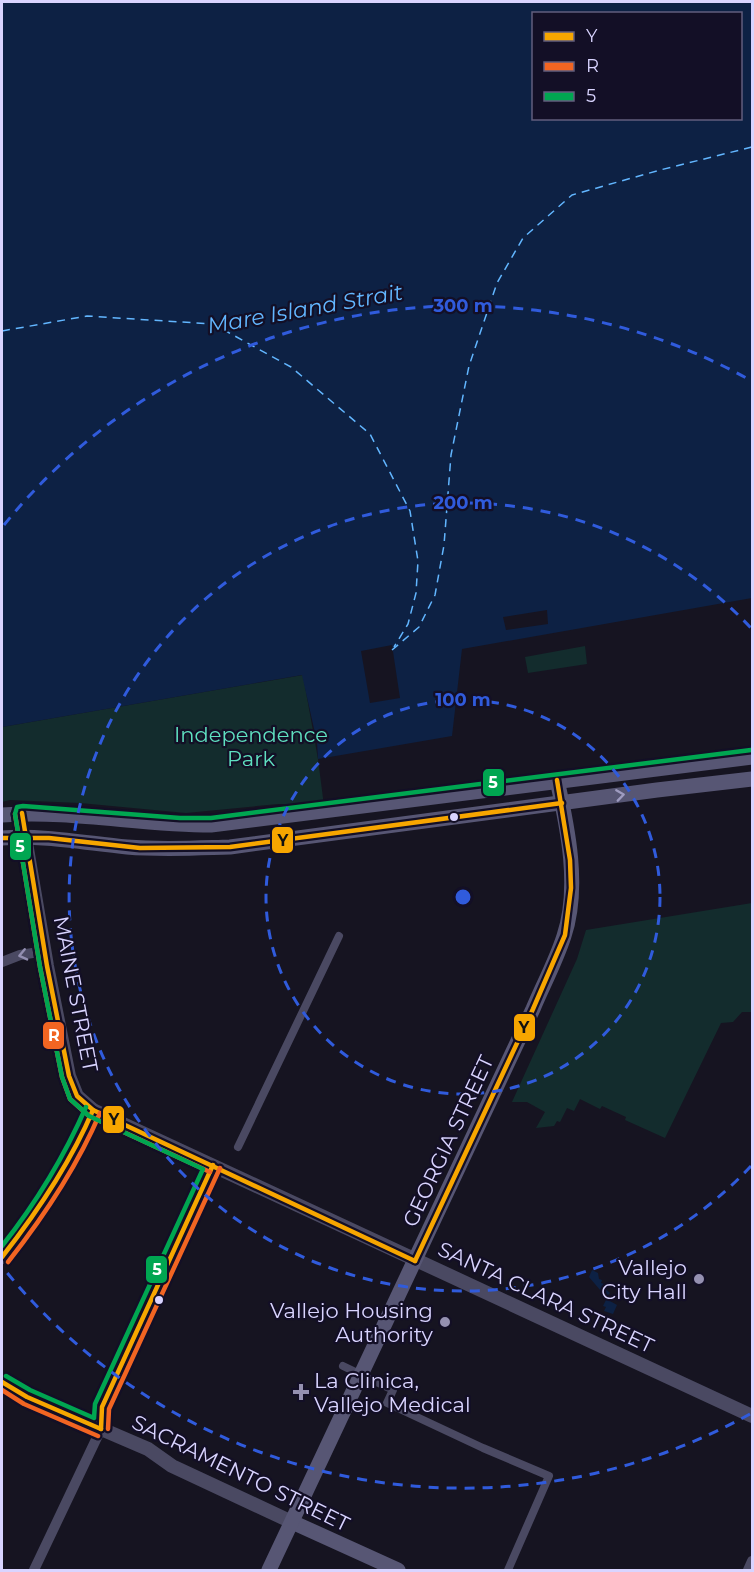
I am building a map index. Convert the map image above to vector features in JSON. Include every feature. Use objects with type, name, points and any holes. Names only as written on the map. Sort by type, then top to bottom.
[{"type":"main road","points":[[2,815],[22,813],[180,825],[211,825],[753,757]]},
{"type":"main road","name":"GEORGIA STREET","points":[[269,1570],[533,1009],[565,935],[571,888],[570,860],[557,780]]},
{"type":"main road","points":[[2,838],[25,837],[128,847],[176,849],[230,847],[657,790],[753,780]]},
{"type":"main road","name":"MAINE STREET","points":[[22,813],[25,837]]},
{"type":"main road","name":"SACRAMENTO STREET","points":[[292,1522],[398,1570]]},
{"type":"street","name":"MAINE STREET","points":[[25,837],[69,1076],[77,1096],[93,1110]]},
{"type":"street","points":[[238,1147],[339,936]]},
{"type":"street","points":[[2,962],[20,955],[45,951]]},
{"type":"street","name":"SANTA CLARA STREET","points":[[93,1110],[753,1416]]},
{"type":"street","points":[[2,1257],[71,1158],[80,1143],[93,1110]]},
{"type":"street","points":[[343,1366],[393,1390],[387,1404],[549,1476],[508,1570]]},
{"type":"street","name":"SACRAMENTO STREET","points":[[2,1382],[27,1397],[148,1449],[172,1466],[292,1522]]},
{"type":"street","points":[[34,1570],[101,1430]]},
{"type":"street","points":[[748,1570],[753,1562]]},
{"type":"green space","points":[[585,646],[587,664],[528,673],[525,657]]},
{"type":"green space","name":"Independence Park","points":[[303,675],[324,806],[278,804],[186,813],[80,803],[10,800],[2,802],[2,727]]},
{"type":"green space","points":[[752,903],[752,1012],[742,1012],[733,1022],[721,1023],[665,1138],[625,1120],[626,1117],[602,1106],[600,1109],[580,1099],[574,1111],[567,1108],[560,1122],[557,1121],[554,1126],[536,1128],[545,1112],[527,1102],[512,1102],[577,959],[586,930]]},
{"type":"water","name":"Mare Island Strait","points":[[2,2],[752,2],[752,598],[462,649],[452,736],[318,759],[317,742],[302,675],[2,727]]},
{"type":"water","points":[[592,1270],[598,1273],[599,1279],[602,1280],[601,1283],[604,1284],[603,1287],[610,1293],[608,1295],[612,1297],[610,1301],[617,1305],[613,1314],[604,1311],[606,1307],[603,1306],[607,1298],[589,1277]]},
{"type":"pier","points":[[547,610],[548,624],[506,630],[503,617]]},
{"type":"pier","points":[[392,645],[400,698],[370,703],[361,651]]},
{"type":"ferry route","points":[[392,650],[419,627],[435,595],[444,545],[451,455],[469,366],[497,283],[523,238],[572,195],[752,147]]},
{"type":"ferry route","points":[[2,331],[87,316],[213,324],[291,367],[370,434],[410,511],[418,561],[416,593],[408,624],[394,647]]},
{"type":"transit line","name":"5","points":[[6,1376],[30,1390],[94,1418],[95,1404],[203,1169],[89,1116],[70,1099],[62,1077],[40,967],[15,814],[17,807],[211,818],[751,750]]},
{"type":"transit line","name":"Y","points":[[415,1261],[533,1009],[565,935],[571,888],[570,860],[557,780]]},
{"type":"transit line","name":"Y","points":[[2,838],[49,838],[140,848],[230,847],[562,803]]},
{"type":"transit line","name":"Y","points":[[22,813],[47,966],[69,1076],[77,1096],[93,1110],[415,1261]]},
{"type":"transit line","name":"R","points":[[15,814],[40,967],[62,1077],[70,1099],[89,1116],[210,1172]]},
{"type":"transit line","name":"5","points":[[2,1246],[48,1179],[86,1107]]},
{"type":"transit line","name":"Y","points":[[2,1257],[52,1186],[93,1110]]},
{"type":"transit line","name":"R","points":[[8,1262],[59,1190],[100,1113]]},
{"type":"transit line","name":"Y","points":[[101,1429],[102,1407],[213,1165]]},
{"type":"transit line","name":"R","points":[[108,1429],[109,1409],[220,1168]]},
{"type":"transit line","name":"Y","points":[[2,1382],[27,1397],[101,1429]]},
{"type":"transit line","name":"R","points":[[2,1390],[24,1404],[98,1436]]},
{"type":"place","name":"Vallejo City Hall","points":[[699,1279]]},
{"type":"place","name":"Vallejo Housing Authority","points":[[445,1322]]},
{"type":"place","name":"La Clinica, Vallejo Medical","points":[[301,1392]]}]
